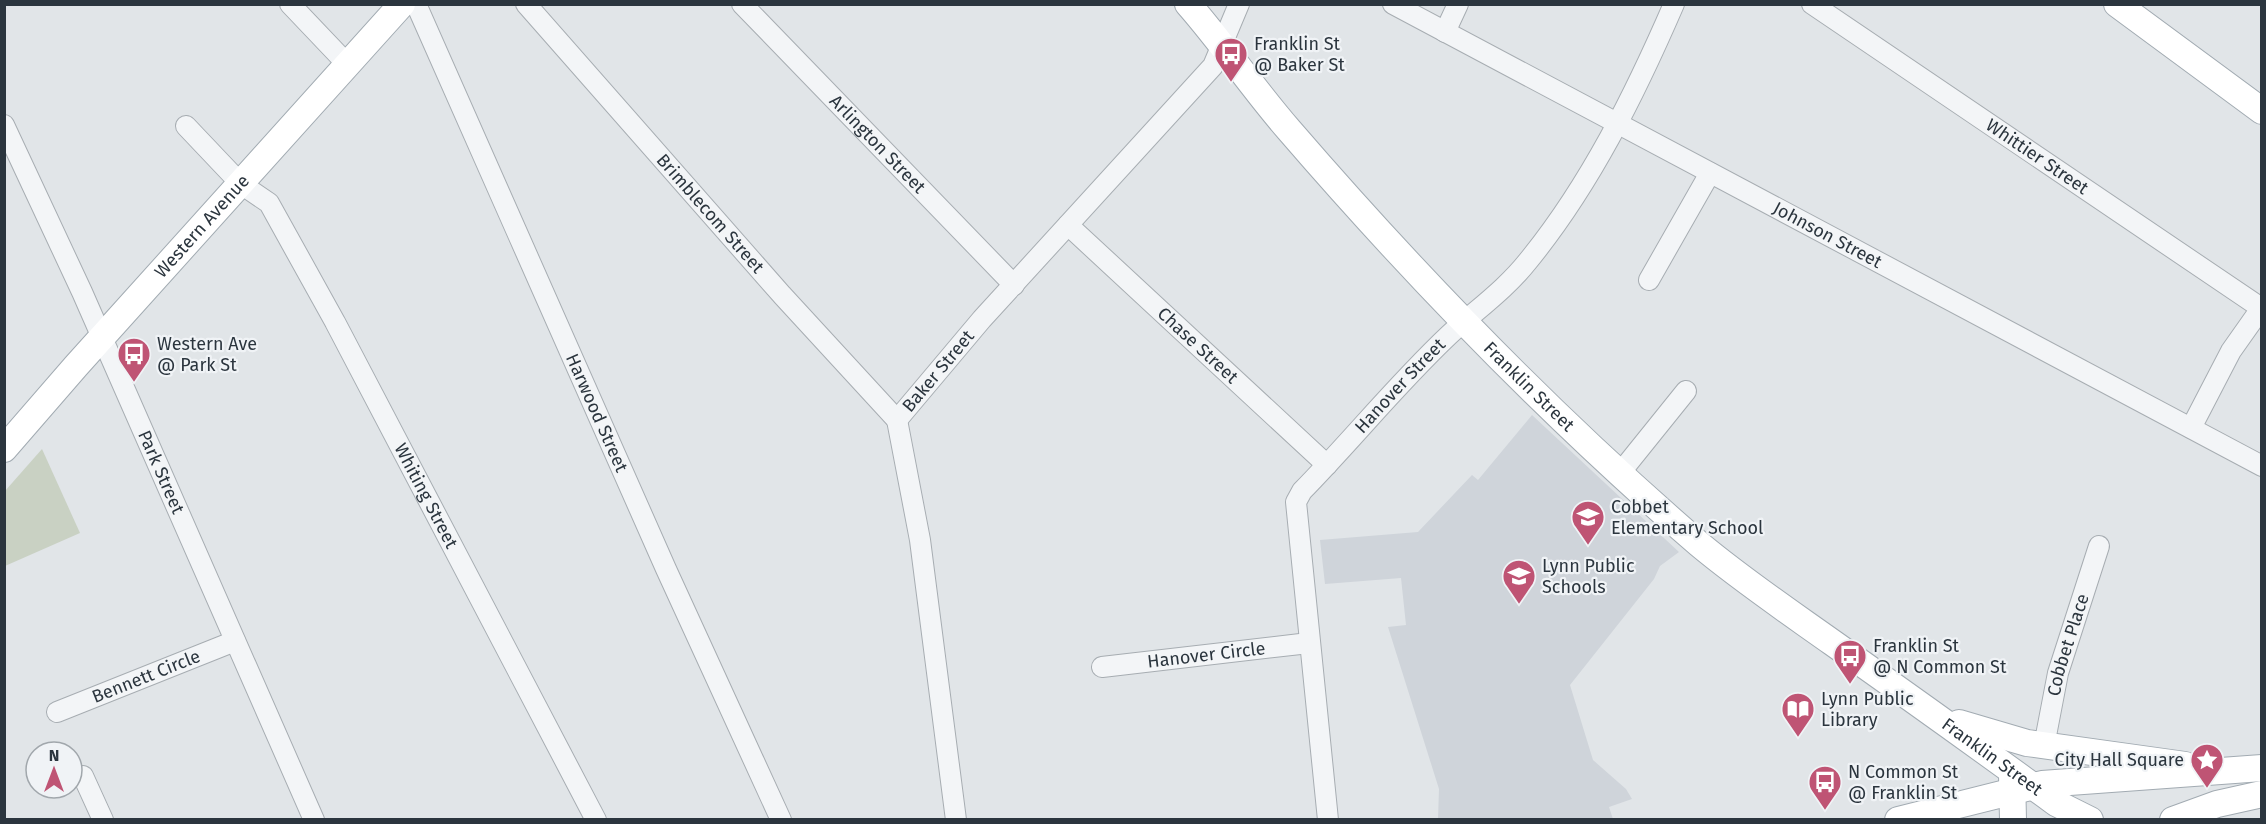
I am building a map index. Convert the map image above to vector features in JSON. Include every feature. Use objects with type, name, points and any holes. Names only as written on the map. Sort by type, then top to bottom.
[{"type":"main road","name":"Western Avenue","points":[[4,449],[402,4]]},
{"type":"main road","name":"Franklin Street","points":[[1188,4],[1223,44],[1287,128],[1465,322],[1541,399],[1620,473],[1732,570],[1925,709],[2019,783],[2063,808],[2090,819]]},
{"type":"main road","points":[[2117,4],[2262,111]]},
{"type":"main road","name":"Franklin Street","points":[[1925,709],[1967,726],[2012,739],[2044,746],[2169,761],[2210,772]]},
{"type":"main road","points":[[2012,739],[2019,783],[2013,819]]},
{"type":"main road","points":[[1898,819],[2019,783],[2262,768]]},
{"type":"main road","points":[[2173,819],[2217,804],[2262,794]]},
{"type":"main road","points":[[2217,804],[2262,803]]},
{"type":"street","points":[[290,4],[348,65]]},
{"type":"street","name":"Harwood Street","points":[[416,4],[662,560],[782,819]]},
{"type":"street","name":"Brimblecom Street","points":[[526,4],[782,295],[897,420]]},
{"type":"street","name":"Baker Street","points":[[956,819],[920,540],[897,420],[1014,285],[1213,66],[1239,4]]},
{"type":"street","name":"Johnson Street","points":[[1393,4],[2262,466]]},
{"type":"street","points":[[1445,32],[1458,4]]},
{"type":"street","name":"Hanover Street","points":[[1328,819],[1295,508],[1298,496],[1449,336],[1504,289],[1550,232],[1570,205],[1616,123],[1674,4]]},
{"type":"street","name":"Whittier Street","points":[[1812,4],[2261,307]]},
{"type":"street","name":"Arlington Street","points":[[746,6],[1014,285]]},
{"type":"street","name":"Park Street","points":[[4,125],[102,339],[314,819]]},
{"type":"street","name":"Whiting Street","points":[[186,126],[241,184],[269,203],[275,213],[596,819]]},
{"type":"street","points":[[1649,280],[1710,173]]},
{"type":"street","name":"Chase Street","points":[[1068,225],[1327,465]]},
{"type":"street","points":[[2191,428],[2231,351],[2261,307]]},
{"type":"street","points":[[1620,473],[1686,391]]},
{"type":"street","name":"Cobbet Place","points":[[2044,746],[2058,673],[2099,546]]},
{"type":"street","name":"Bennett Circle","points":[[57,712],[235,641]]},
{"type":"street","name":"Hanover Circle","points":[[1102,667],[1309,643]]},
{"type":"street","points":[[84,778],[104,819]]},
{"type":"shaded area","name":"Lynn Public Schools","points":[[1532,415],[1679,552],[1660,566],[1654,579],[1570,685],[1593,760],[1626,789],[1632,799],[1609,807],[1613,819],[1438,819],[1439,789],[1388,627],[1406,625],[1401,578],[1325,584],[1320,540],[1418,532],[1472,475],[1478,480]]},
{"type":"shaded area","points":[[42,449],[80,533],[5,566],[5,491]]},
{"type":"place","name":"Franklin St @ Baker St","points":[[1231,83]]},
{"type":"place","name":"Western Ave @ Park St","points":[[134,383]]},
{"type":"place","name":"Cobbet Elementary School","points":[[1588,546]]},
{"type":"place","name":"Lynn Public Schools","points":[[1519,605]]},
{"type":"place","name":"Franklin St @ N Common St","points":[[1850,685]]},
{"type":"place","name":"Lynn Public Library","points":[[1798,738]]},
{"type":"place","name":"City Hall Square","points":[[2207,789]]},
{"type":"place","name":"N Common St @ Franklin St","points":[[1825,811]]}]
